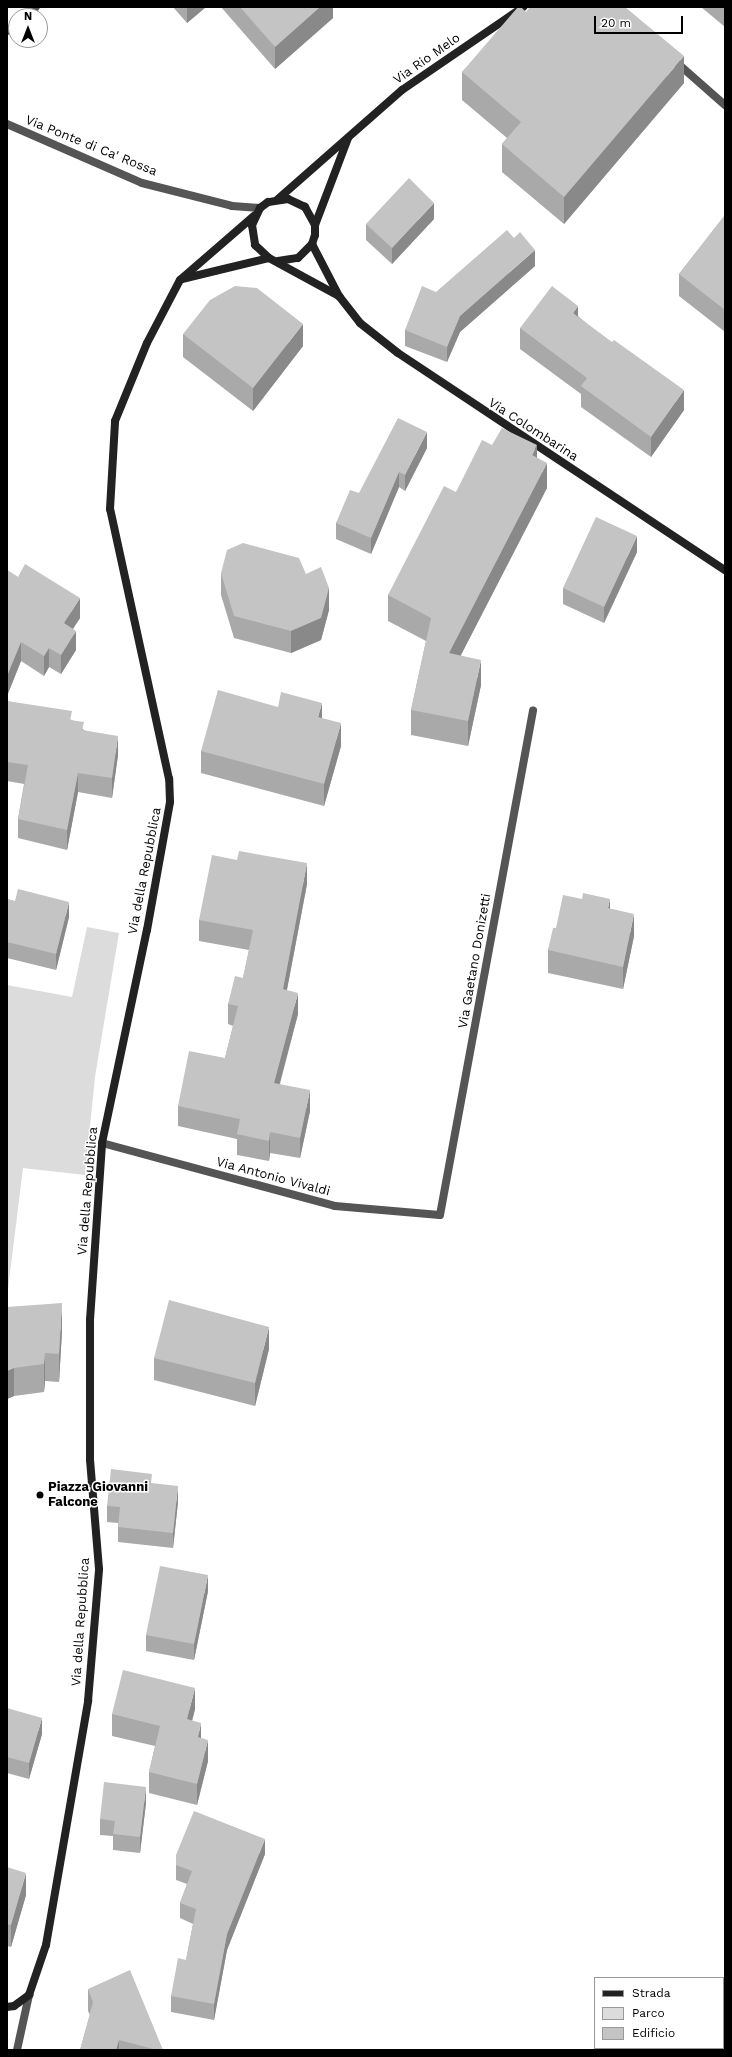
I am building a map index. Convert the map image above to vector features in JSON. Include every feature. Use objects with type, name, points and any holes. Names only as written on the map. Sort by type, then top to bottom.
[{"type":"street","name":"Via Rio Melo","points":[[278,199],[402,90],[523,7]]},
{"type":"street","points":[[666,53],[725,105]]},
{"type":"street","name":"Via Ponte di Ca' Rossa","points":[[7,124],[142,182],[232,206],[260,208]]},
{"type":"street","name":"Via Rio Melo","points":[[314,225],[349,136]]},
{"type":"street","points":[[278,199],[288,199],[305,207],[314,225],[312,244],[298,258],[278,261],[269,258],[260,252],[252,235],[254,216],[260,208],[278,199]]},
{"type":"street","name":"Via della Repubblica","points":[[17,2050],[29,1995],[46,1945],[88,1701],[99,1569],[90,1460],[90,1320],[102,1143],[147,930],[170,802],[169,779],[110,509],[114,421],[147,343],[180,280],[254,216]]},
{"type":"street","name":"Via Colombarina","points":[[312,244],[339,296],[360,323],[404,358],[725,570]]},
{"type":"street","points":[[180,280],[269,258]]},
{"type":"street","name":"Via Colombarina","points":[[278,261],[339,296]]},
{"type":"street","name":"Via Gaetano Donizetti","points":[[440,1215],[533,711]]},
{"type":"street","name":"Via Antonio Vivaldi","points":[[102,1143],[335,1206],[440,1215]]},
{"type":"street","points":[[7,2007],[14,2006],[29,1995]]},
{"type":"green space","points":[[87,927],[119,933],[95,1077],[85,1175],[23,1168],[7,1297],[7,985],[72,997]]},
{"type":"building","points":[[240,7],[320,7],[275,47]]},
{"type":"building","points":[[518,7],[521,7],[526,12],[530,7],[625,7],[684,56],[564,197],[502,144],[521,122],[462,72]]},
{"type":"building","points":[[409,178],[434,203],[392,248],[366,224]]},
{"type":"building","points":[[725,215],[725,310],[679,274]]},
{"type":"building","points":[[507,230],[514,238],[520,232],[535,250],[460,316],[447,347],[405,330],[422,286],[436,292]]},
{"type":"building","points":[[235,286],[257,288],[303,324],[253,388],[183,334],[210,300]]},
{"type":"building","points":[[552,286],[578,306],[573,313],[612,342],[614,340],[684,390],[651,437],[581,386],[587,378],[520,328]]},
{"type":"building","points":[[398,418],[427,432],[405,475],[399,472],[371,538],[336,523],[350,490],[359,493]]},
{"type":"building","points":[[502,428],[537,445],[532,455],[547,463],[449,653],[481,660],[468,721],[411,710],[431,618],[388,595],[444,486],[456,492],[482,440],[492,445]]},
{"type":"building","points":[[596,517],[637,536],[604,607],[563,588]]},
{"type":"building","points":[[243,543],[299,558],[306,574],[321,567],[329,588],[321,618],[291,631],[234,616],[221,573],[227,550]]},
{"type":"building","points":[[25,564],[80,598],[64,623],[76,631],[61,655],[49,648],[44,656],[21,642],[7,676],[7,570],[18,577]]},
{"type":"building","points":[[218,690],[278,707],[281,692],[322,703],[318,717],[341,723],[324,784],[201,751]]},
{"type":"building","points":[[7,701],[72,711],[70,720],[84,722],[82,730],[118,736],[112,778],[78,773],[67,830],[18,819],[28,765],[7,762]]},
{"type":"building","points":[[239,851],[307,863],[283,989],[298,993],[274,1083],[310,1090],[300,1138],[270,1132],[269,1141],[237,1134],[240,1119],[178,1106],[189,1051],[225,1058],[238,1006],[228,1004],[235,976],[243,978],[253,930],[199,920],[212,855],[237,860]]},
{"type":"building","points":[[18,889],[69,902],[56,954],[7,942],[7,899],[15,901]]},
{"type":"building","points":[[583,893],[610,899],[608,908],[634,914],[623,967],[548,950],[553,928],[556,928],[563,895],[582,899]]},
{"type":"building","points":[[169,1300],[269,1327],[255,1383],[154,1358]]},
{"type":"building","points":[[62,1303],[59,1354],[45,1353],[44,1364],[14,1368],[7,1371],[7,1307]]},
{"type":"building","points":[[111,1469],[152,1474],[151,1483],[178,1486],[173,1533],[118,1527],[120,1507],[107,1506]]},
{"type":"building","points":[[160,1566],[208,1575],[194,1644],[146,1635]]},
{"type":"building","points":[[123,1670],[195,1688],[187,1719],[201,1723],[198,1737],[208,1740],[197,1784],[149,1772],[160,1726],[112,1714]]},
{"type":"building","points":[[7,1708],[42,1718],[29,1763],[7,1757]]},
{"type":"building","points":[[104,1782],[146,1787],[140,1837],[113,1834],[115,1821],[100,1819]]},
{"type":"building","points":[[194,1811],[265,1839],[227,1934],[214,2004],[171,1996],[178,1958],[186,1960],[196,1909],[180,1903],[192,1871],[176,1865],[176,1855]]},
{"type":"building","points":[[7,1867],[26,1873],[11,1925],[7,1924]]},
{"type":"building","points":[[130,1970],[163,2050],[157,2050],[119,2040],[116,2050],[80,2050],[93,2002],[88,1989]]},
{"type":"place","name":"Piazza Giovanni Falcone","points":[[40,1495]]}]
